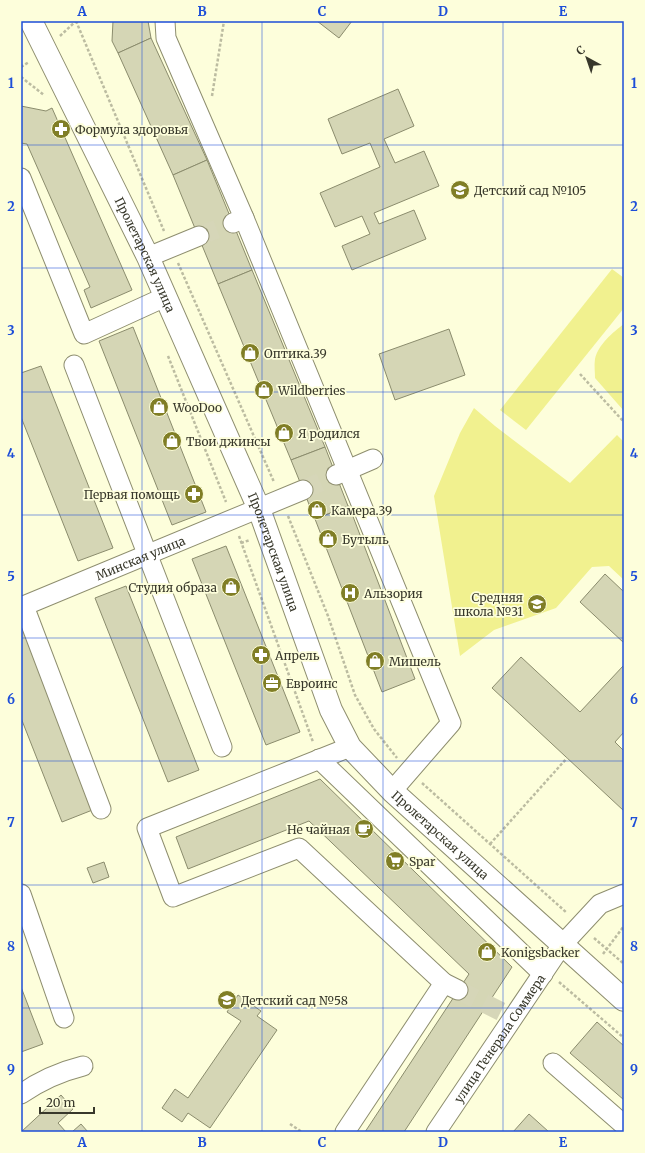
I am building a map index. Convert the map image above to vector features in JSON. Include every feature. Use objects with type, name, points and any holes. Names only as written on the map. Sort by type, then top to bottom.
[{"type":"main road","name":"Пролетарская улица","points":[[31,27],[148,257],[166,297],[259,510],[331,710],[350,747],[392,791],[624,1000]]},
{"type":"street","points":[[165,21],[166,38],[238,220],[342,473],[451,723],[392,791]]},
{"type":"street","points":[[21,178],[84,334],[166,297]]},
{"type":"street","points":[[148,257],[199,236]]},
{"type":"street","points":[[74,365],[149,554],[222,747]]},
{"type":"street","points":[[342,473],[373,459]]},
{"type":"street","name":"Минская улица","points":[[22,606],[259,510],[303,490]]},
{"type":"street","points":[[22,606],[101,809]]},
{"type":"street","points":[[345,1132],[451,987],[299,848],[173,897],[147,828],[350,747]]},
{"type":"street","points":[[319,759],[544,971]]},
{"type":"street","points":[[21,894],[64,1018]]},
{"type":"street","name":"улица Генерала Соммера","points":[[436,1132],[562,945],[600,904],[624,894]]},
{"type":"street","points":[[553,1063],[624,1125]]},
{"type":"street","points":[[21,1094],[40,1080],[63,1071],[83,1066]]},
{"type":"path","points":[[76,21],[171,248],[282,499],[328,616],[355,695],[374,729],[409,771],[624,964]]},
{"type":"path","points":[[211,99],[224,21]]},
{"type":"path","points":[[580,374],[624,422]]},
{"type":"path","points":[[490,844],[567,758]]},
{"type":"path","points":[[594,974],[606,948],[624,926]]},
{"type":"path","points":[[544,971],[624,1038]]},
{"type":"path","points":[[290,1124],[302,1132]]},
{"type":"shaded area","points":[[612,269],[624,278],[624,308],[526,430],[500,410]]},
{"type":"shaded area","points":[[624,324],[624,411],[595,378],[595,359],[603,344]]},
{"type":"shaded area","points":[[474,408],[495,426],[570,483],[617,435],[624,442],[624,580],[609,566],[592,567],[556,608],[494,630],[460,656],[434,496],[460,433]]},
{"type":"building","points":[[113,21],[148,21],[151,38],[118,53],[112,41]]},
{"type":"building","points":[[317,21],[352,21],[339,38]]},
{"type":"building","points":[[151,38],[207,160],[173,175],[118,53]]},
{"type":"building","points":[[398,89],[414,126],[384,139],[395,163],[424,151],[439,186],[374,213],[379,224],[414,210],[426,239],[352,270],[342,246],[370,234],[362,216],[335,227],[320,193],[380,167],[370,143],[342,154],[328,119]]},
{"type":"building","points":[[21,106],[46,111],[52,108],[132,290],[91,308],[84,290],[90,287],[27,144],[21,143]]},
{"type":"building","points":[[207,160],[252,270],[218,284],[173,175]]},
{"type":"building","points":[[252,270],[325,447],[291,460],[218,284]]},
{"type":"building","points":[[133,327],[206,512],[172,525],[99,341]]},
{"type":"building","points":[[449,329],[465,375],[395,400],[379,354]]},
{"type":"building","points":[[41,366],[113,548],[78,561],[21,417],[21,373]]},
{"type":"building","points":[[325,447],[348,506],[315,519],[291,460]]},
{"type":"building","points":[[349,506],[415,679],[382,692],[315,519]]},
{"type":"building","points":[[226,546],[300,732],[266,745],[192,559]]},
{"type":"building","points":[[605,574],[624,592],[624,643],[580,602]]},
{"type":"building","points":[[126,586],[199,770],[168,782],[95,598]]},
{"type":"building","points":[[21,626],[95,809],[62,822],[21,718]]},
{"type":"building","points":[[521,657],[580,712],[624,665],[624,732],[615,742],[624,751],[624,811],[492,688]]},
{"type":"building","points":[[320,779],[512,967],[404,1132],[365,1132],[469,974],[309,821],[188,869],[176,837]]},
{"type":"building","points":[[104,862],[109,877],[93,883],[87,868]]},
{"type":"building","points":[[21,987],[43,1044],[21,1052]]},
{"type":"building","points":[[238,995],[261,1011],[257,1016],[277,1030],[210,1128],[188,1113],[182,1122],[162,1108],[175,1089],[188,1098],[241,1021],[227,1012]]},
{"type":"building","points":[[597,1022],[624,1046],[624,1100],[570,1053]]},
{"type":"building","points":[[61,1095],[73,1109],[58,1123],[66,1132],[21,1132]]},
{"type":"building","points":[[529,1114],[549,1132],[513,1132]]},
{"type":"building","points":[[81,1124],[88,1132],[72,1132]]},
{"type":"tunnel","points":[[199,236],[233,223]]},
{"type":"tunnel","points":[[303,490],[336,475]]},
{"type":"tunnel","points":[[458,990],[514,1018]]},
{"type":"place","name":"Формула здоровья","points":[[61,129]]},
{"type":"place","name":"Детский сад №105","points":[[460,190]]},
{"type":"place","name":"Оптика.39","points":[[250,353]]},
{"type":"place","name":"Wildberries","points":[[264,390]]},
{"type":"place","name":"WooDoo","points":[[159,407]]},
{"type":"place","name":"Я родился","points":[[284,433]]},
{"type":"place","name":"Твои джинсы","points":[[172,441]]},
{"type":"place","name":"Первая помощь","points":[[194,494]]},
{"type":"place","name":"Камера.39","points":[[317,510]]},
{"type":"place","name":"Бутыль","points":[[328,539]]},
{"type":"place","name":"Студия образа","points":[[231,587]]},
{"type":"place","name":"Альзория","points":[[350,593]]},
{"type":"place","name":"Средняя школа №31","points":[[537,604]]},
{"type":"place","name":"Апрель","points":[[261,655]]},
{"type":"place","name":"Мишель","points":[[375,661]]},
{"type":"place","name":"Евроинс","points":[[272,683]]},
{"type":"place","name":"Не чайная","points":[[364,829]]},
{"type":"place","name":"Spar","points":[[395,861]]},
{"type":"place","name":"Konigsbacker","points":[[487,952]]},
{"type":"place","name":"Детский сад №58","points":[[227,1000]]}]
